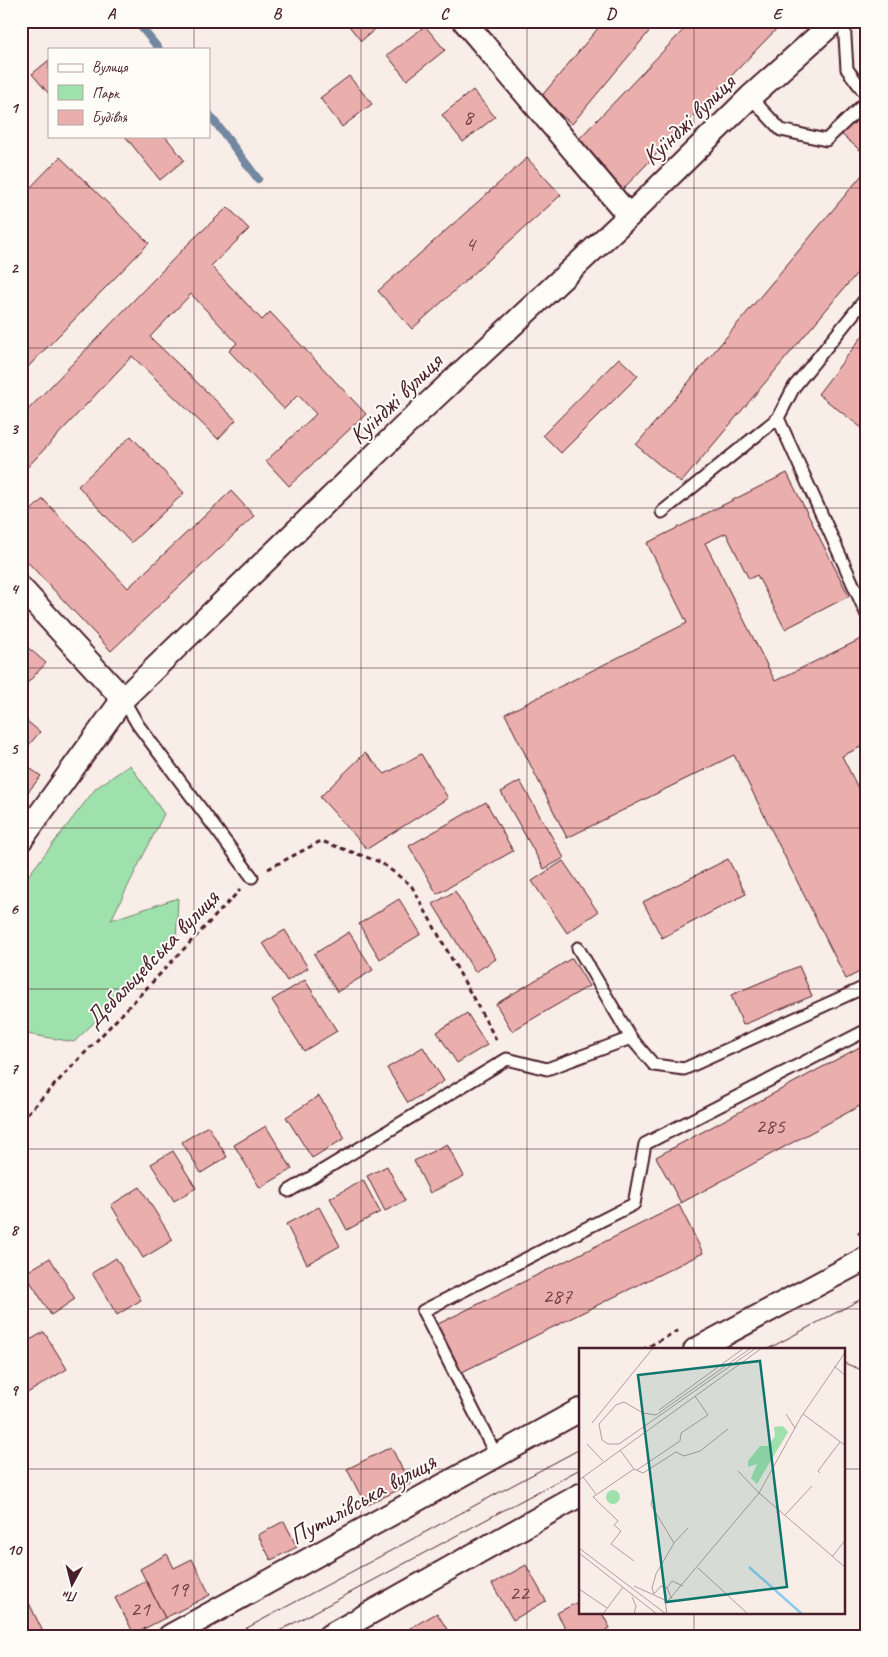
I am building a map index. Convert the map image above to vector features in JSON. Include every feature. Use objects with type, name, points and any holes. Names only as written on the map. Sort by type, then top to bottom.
[{"type":"street","points":[[464,21],[629,216]]},
{"type":"street","name":"Куїнджі вулиця","points":[[21,840],[123,699],[417,414],[629,216],[750,97],[835,21]]},
{"type":"street","points":[[21,588],[123,699]]},
{"type":"street","points":[[699,1348],[867,1258]]},
{"type":"street","name":"Путилівська вулиця","points":[[170,1636],[579,1411]]},
{"type":"street","points":[[329,1636],[579,1496]]},
{"type":"lane","points":[[844,21],[847,69],[867,96]]},
{"type":"lane","points":[[750,97],[781,130],[826,140],[867,101]]},
{"type":"lane","points":[[662,512],[778,418],[794,387],[867,297]]},
{"type":"lane","points":[[778,418],[867,615]]},
{"type":"lane","points":[[123,699],[138,725],[252,877]]},
{"type":"lane","points":[[578,948],[631,1038],[654,1066],[684,1069],[867,986]]},
{"type":"lane","points":[[496,1455],[423,1311],[634,1204],[645,1144],[867,1030]]},
{"type":"lane","points":[[288,1191],[507,1059],[547,1069],[631,1038]]},
{"type":"path","name":"Дебальцевська вулиця","points":[[21,1120],[252,877],[321,841],[380,862],[411,885],[507,1059]]},
{"type":"green space","points":[[130,765],[164,814],[111,920],[178,898],[176,943],[74,1042],[21,1033],[21,885],[96,788]]},
{"type":"building","points":[[345,21],[385,21],[361,41]]},
{"type":"building","points":[[604,21],[658,21],[572,124],[540,98]]},
{"type":"building","points":[[692,21],[784,21],[622,190],[574,144]]},
{"type":"building","points":[[425,26],[445,50],[407,80],[387,55]]},
{"type":"building","points":[[48,61],[48,93],[32,74]]},
{"type":"building","points":[[349,76],[372,104],[342,127],[320,98]]},
{"type":"building","points":[[473,90],[495,117],[463,142],[442,115]]},
{"type":"building","points":[[850,109],[867,122],[867,156],[834,128]]},
{"type":"building","points":[[127,138],[167,138],[184,160],[160,180]]},
{"type":"building","points":[[60,157],[149,243],[21,374],[21,197]]},
{"type":"building","points":[[527,158],[561,195],[412,329],[378,291]]},
{"type":"building","points":[[867,169],[867,261],[681,483],[636,445]]},
{"type":"building","points":[[228,207],[249,229],[211,266],[262,320],[270,312],[366,414],[289,486],[266,461],[316,414],[298,395],[284,409],[229,351],[237,343],[191,294],[150,337],[236,420],[218,439],[132,356],[21,474],[21,417],[189,243]]},
{"type":"building","points":[[867,330],[867,432],[818,394]]},
{"type":"building","points":[[619,358],[638,376],[561,453],[543,435]]},
{"type":"building","points":[[131,436],[184,493],[131,543],[78,486]]},
{"type":"building","points":[[787,473],[849,596],[785,629],[757,575],[749,579],[726,533],[705,543],[775,681],[863,638],[867,646],[867,744],[842,756],[867,806],[867,968],[846,979],[734,755],[567,838],[505,714],[687,623],[647,543]]},
{"type":"building","points":[[231,491],[254,516],[111,651],[21,555],[21,509],[27,514],[43,499],[128,588]]},
{"type":"building","points":[[25,645],[46,663],[21,690],[21,650]]},
{"type":"building","points":[[21,716],[40,732],[21,754]]},
{"type":"building","points":[[365,753],[385,774],[421,754],[448,798],[367,849],[320,797]]},
{"type":"building","points":[[21,762],[41,776],[28,792],[21,787]]},
{"type":"building","points":[[520,781],[564,858],[544,869],[501,792]]},
{"type":"building","points":[[486,802],[513,851],[437,894],[409,846]]},
{"type":"building","points":[[728,859],[746,894],[662,938],[643,902]]},
{"type":"building","points":[[563,861],[598,912],[567,933],[532,881]]},
{"type":"building","points":[[455,891],[496,959],[475,972],[433,904]]},
{"type":"building","points":[[399,899],[421,934],[380,959],[359,924]]},
{"type":"building","points":[[285,930],[308,968],[287,981],[263,943]]},
{"type":"building","points":[[349,932],[373,970],[337,992],[314,954]]},
{"type":"building","points":[[572,958],[589,986],[512,1031],[496,1004]]},
{"type":"building","points":[[799,966],[812,996],[743,1025],[731,995]]},
{"type":"building","points":[[305,980],[337,1031],[304,1051],[272,1000]]},
{"type":"building","points":[[467,1013],[487,1045],[457,1063],[437,1032]]},
{"type":"building","points":[[867,1043],[867,1102],[681,1203],[656,1157]]},
{"type":"building","points":[[423,1047],[444,1081],[408,1103],[387,1068]]},
{"type":"building","points":[[319,1096],[345,1138],[312,1158],[286,1117]]},
{"type":"building","points":[[208,1126],[227,1157],[201,1173],[182,1142]]},
{"type":"building","points":[[266,1126],[292,1169],[260,1188],[234,1145]]},
{"type":"building","points":[[447,1144],[464,1176],[430,1193],[414,1161]]},
{"type":"building","points":[[173,1151],[196,1188],[174,1201],[151,1164]]},
{"type":"building","points":[[387,1166],[405,1201],[385,1211],[367,1176]]},
{"type":"building","points":[[363,1180],[380,1212],[347,1230],[330,1198]]},
{"type":"building","points":[[140,1187],[173,1240],[143,1258],[111,1205]]},
{"type":"building","points":[[679,1205],[703,1253],[460,1373],[436,1325]]},
{"type":"building","points":[[319,1207],[340,1246],[307,1264],[286,1224]]},
{"type":"building","points":[[50,1258],[75,1299],[51,1315],[25,1273]]},
{"type":"building","points":[[116,1258],[141,1300],[117,1315],[92,1273]]},
{"type":"building","points":[[44,1332],[67,1369],[24,1395],[21,1391],[21,1345]]},
{"type":"building","points":[[391,1447],[410,1484],[366,1506],[347,1469]]},
{"type":"building","points":[[284,1521],[297,1547],[271,1560],[258,1535]]},
{"type":"building","points":[[167,1554],[174,1568],[192,1559],[210,1595],[165,1618],[140,1569]]},
{"type":"building","points":[[526,1565],[546,1601],[513,1620],[492,1584]]},
{"type":"building","points":[[146,1581],[165,1618],[134,1634],[115,1598]]},
{"type":"building","points":[[579,1602],[579,1614],[603,1614],[610,1628],[595,1636],[570,1636],[557,1613]]},
{"type":"building","points":[[29,1603],[45,1636],[21,1636],[21,1607]]},
{"type":"building","points":[[437,1613],[451,1636],[407,1636],[405,1631]]},
{"type":"waterway","points":[[136,21],[158,48]]},
{"type":"waterway","points":[[210,115],[258,179]]},
{"type":"tram line","points":[[770,1348],[867,1296]]},
{"type":"tram line","points":[[846,1364],[867,1372]]},
{"type":"tram line","points":[[232,1636],[579,1450]]},
{"type":"tram line","points":[[270,1636],[579,1470]]}]
